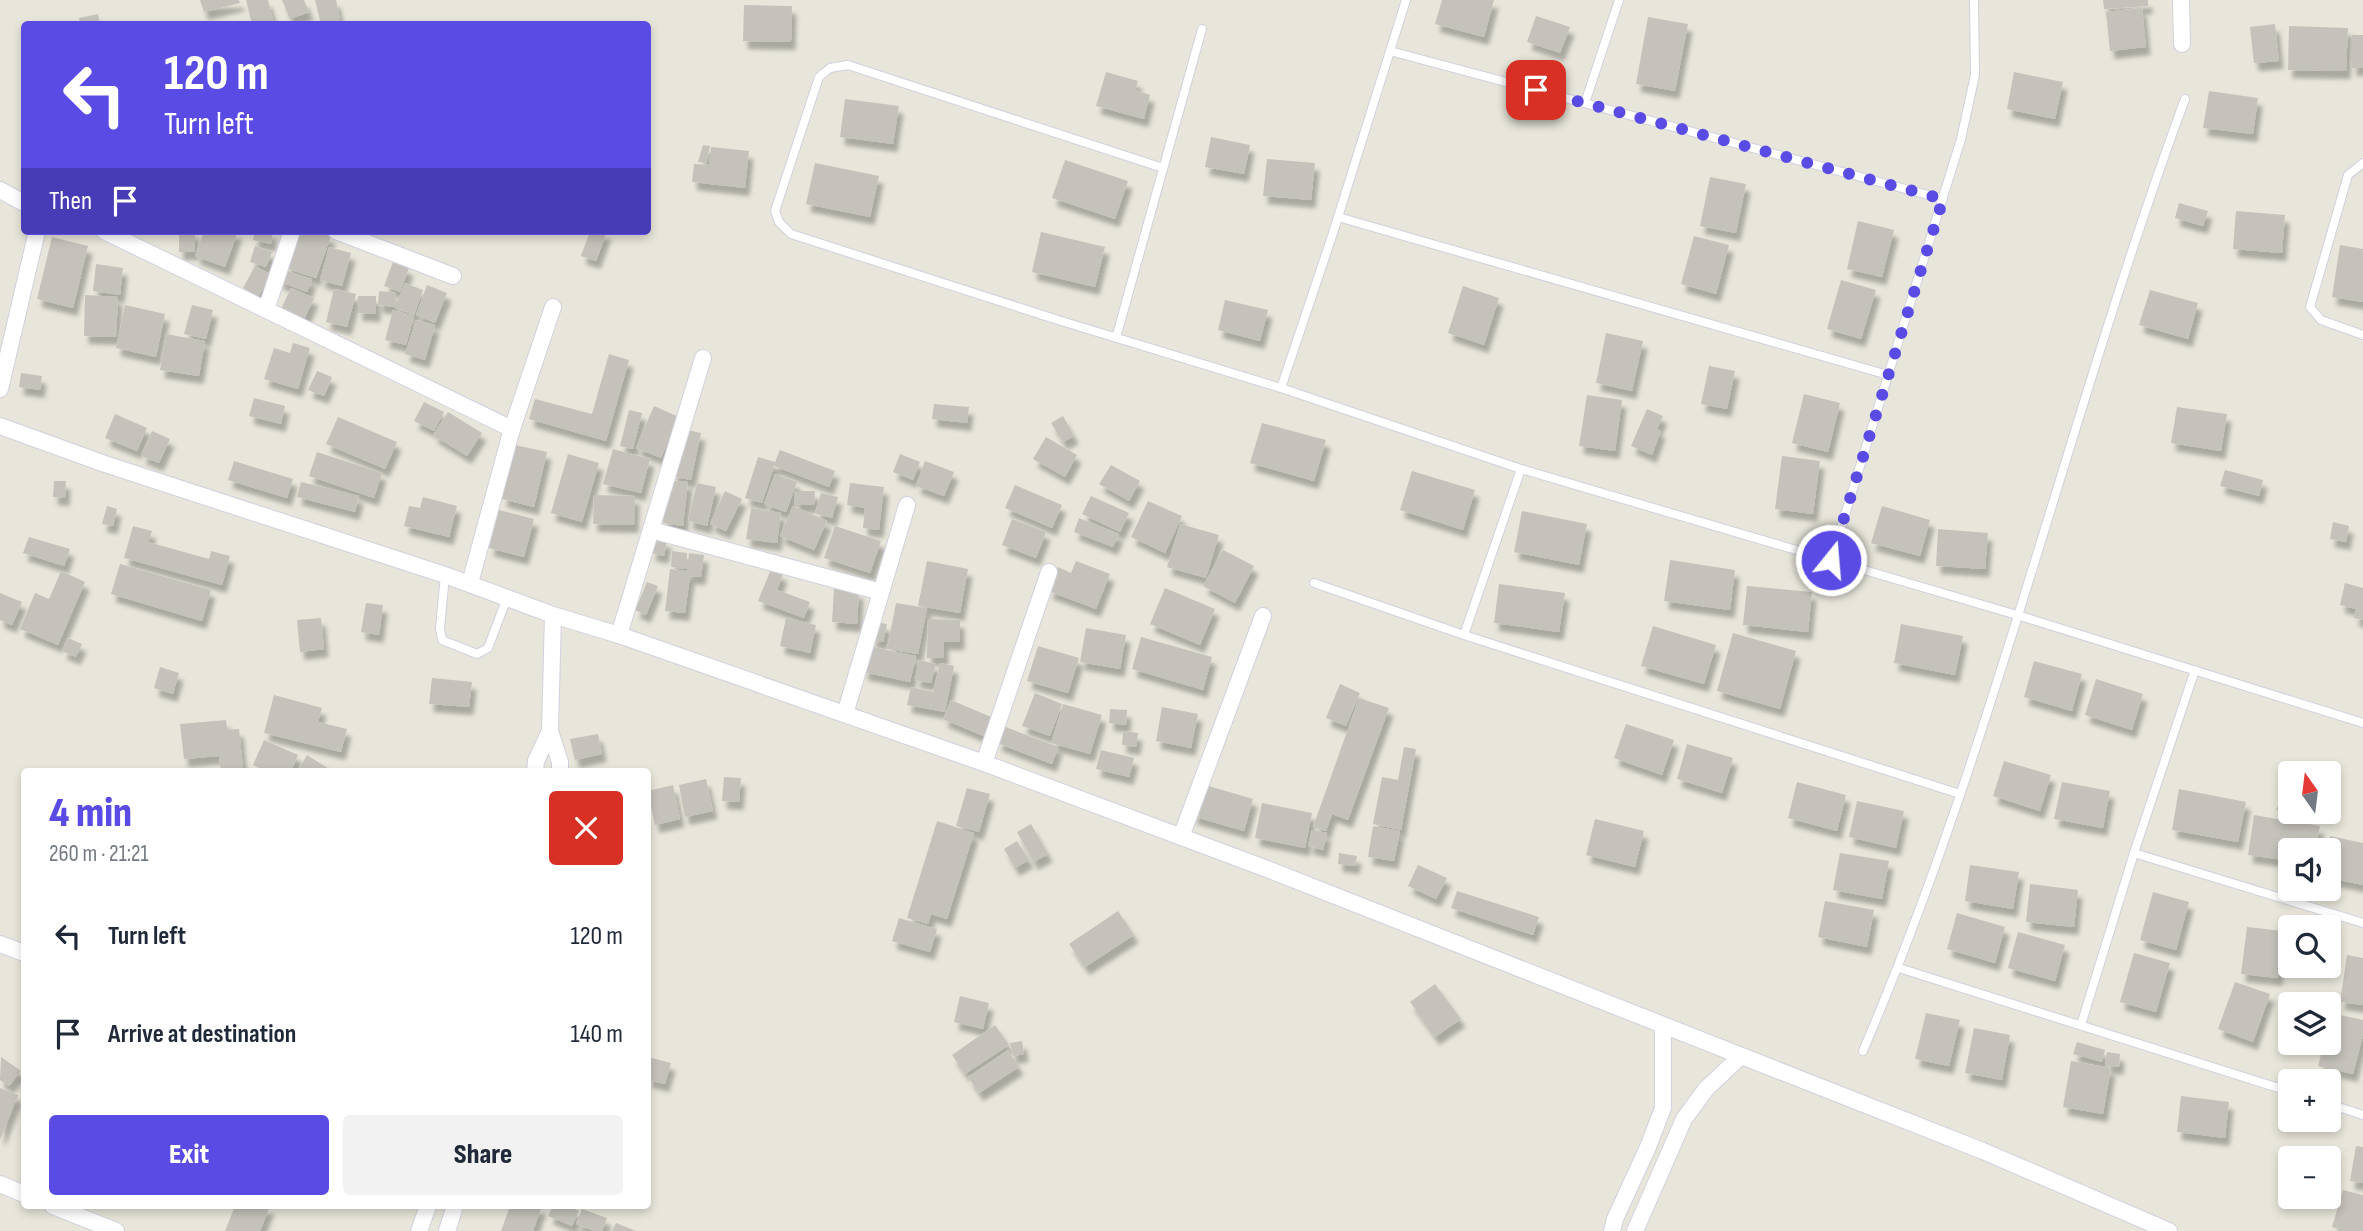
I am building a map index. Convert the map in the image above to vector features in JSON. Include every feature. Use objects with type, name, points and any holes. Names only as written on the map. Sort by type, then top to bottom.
[{"type":"street","points":[[2181,0],[2182,44]]},
{"type":"street","points":[[0,190],[21,201]]},
{"type":"street","points":[[0,389],[36,235]]},
{"type":"street","points":[[112,235],[512,429]]},
{"type":"street","points":[[266,310],[291,235]]},
{"type":"street","points":[[346,235],[453,276]]},
{"type":"street","points":[[470,583],[512,429],[553,307]]},
{"type":"street","points":[[620,635],[703,358]]},
{"type":"street","points":[[0,426],[105,464],[470,583],[553,615],[620,635],[984,763],[1279,874],[1983,1151],[2169,1231]]},
{"type":"street","points":[[845,714],[907,505]]},
{"type":"street","points":[[651,530],[881,592]]},
{"type":"street","points":[[984,763],[1049,572]]},
{"type":"street","points":[[553,615],[550,731],[559,768]]},
{"type":"street","points":[[1181,837],[1263,617]]},
{"type":"street","points":[[535,768],[550,731]]},
{"type":"street","points":[[0,944],[21,952]]},
{"type":"street","points":[[1612,1231],[1662,1108],[1662,1026]]},
{"type":"street","points":[[1635,1231],[1684,1119],[1706,1089],[1741,1056]]},
{"type":"street","points":[[0,1184],[21,1193]]},
{"type":"street","points":[[61,1209],[116,1231]]},
{"type":"street","points":[[419,1231],[427,1209]]},
{"type":"street","points":[[447,1231],[454,1209]]},
{"type":"lane","points":[[1281,388],[1406,0]]},
{"type":"lane","points":[[1585,103],[1619,0]]},
{"type":"lane","points":[[1831,560],[1961,139],[1975,75],[1974,0]]},
{"type":"lane","points":[[1116,338],[1202,29]]},
{"type":"lane","points":[[1390,51],[1943,199]]},
{"type":"lane","points":[[1163,168],[848,65],[830,68],[818,77],[775,211],[779,222],[791,234],[1281,388],[1521,470],[2017,615],[2363,723]]},
{"type":"lane","points":[[1863,1051],[1899,968],[1960,794],[2150,193],[2185,99]]},
{"type":"lane","points":[[2363,163],[2348,175],[2310,307],[2321,320],[2363,335]]},
{"type":"lane","points":[[1338,217],[1888,375]]},
{"type":"lane","points":[[1464,635],[1521,470]]},
{"type":"lane","points":[[446,575],[440,628],[442,640],[477,654],[488,648],[507,598]]},
{"type":"lane","points":[[1314,583],[1464,635],[1960,794]]},
{"type":"lane","points":[[2081,1026],[2134,853],[2195,670]]},
{"type":"lane","points":[[2134,853],[2363,923]]},
{"type":"lane","points":[[1899,968],[2278,1088]]},
{"type":"lane","points":[[2341,1108],[2363,1115]]},
{"type":"building","points":[[200,0],[239,0],[240,3],[204,12]]},
{"type":"building","points":[[246,0],[268,0],[273,21],[251,21]]},
{"type":"building","points":[[282,0],[304,0],[309,12],[290,19]]},
{"type":"building","points":[[315,0],[336,0],[340,20],[320,21]]},
{"type":"building","points":[[1442,0],[1494,0],[1484,37],[1435,24]]},
{"type":"building","points":[[2103,0],[2148,0],[2148,6],[2104,9]]},
{"type":"building","points":[[744,5],[792,6],[791,42],[743,41]]},
{"type":"building","points":[[2142,8],[2146,47],[2110,51],[2106,12]]},
{"type":"building","points":[[98,14],[99,21],[80,21],[79,18]]},
{"type":"building","points":[[1536,16],[1570,27],[1560,53],[1527,42]]},
{"type":"building","points":[[1648,17],[1688,24],[1675,91],[1636,84]]},
{"type":"building","points":[[2275,24],[2279,61],[2254,63],[2250,27]]},
{"type":"building","points":[[2289,26],[2348,28],[2346,71],[2288,70]]},
{"type":"building","points":[[2352,35],[2363,35],[2363,68],[2352,68]]},
{"type":"building","points":[[1106,72],[1138,81],[1135,90],[1150,95],[1144,119],[1096,106]]},
{"type":"building","points":[[2014,72],[2063,82],[2055,119],[2007,109]]},
{"type":"building","points":[[2209,91],[2258,98],[2253,134],[2203,128]]},
{"type":"building","points":[[845,99],[899,106],[893,144],[840,137]]},
{"type":"building","points":[[1211,137],[1250,145],[1244,174],[1205,167]]},
{"type":"building","points":[[703,145],[710,146],[706,163],[698,162]]},
{"type":"building","points":[[711,147],[749,151],[745,188],[692,182],[694,164],[709,165]]},
{"type":"building","points":[[1267,159],[1315,163],[1311,200],[1263,196]]},
{"type":"building","points":[[1065,160],[1128,181],[1115,219],[1052,198]]},
{"type":"building","points":[[815,163],[879,176],[870,217],[806,204]]},
{"type":"building","points":[[1710,177],[1746,184],[1736,233],[1700,226]]},
{"type":"building","points":[[2179,203],[2208,211],[2203,226],[2175,218]]},
{"type":"building","points":[[2236,211],[2285,215],[2282,253],[2233,249]]},
{"type":"building","points":[[1858,221],[1894,230],[1882,277],[1847,269]]},
{"type":"building","points":[[1041,232],[1105,247],[1095,287],[1032,272]]},
{"type":"building","points":[[179,235],[195,235],[195,252],[179,252]]},
{"type":"building","points":[[203,235],[237,235],[225,267],[195,256]]},
{"type":"building","points":[[254,235],[272,235],[271,244],[253,240]]},
{"type":"building","points":[[294,235],[331,236],[316,278],[285,268]]},
{"type":"building","points":[[589,235],[606,235],[596,261],[581,256]]},
{"type":"building","points":[[1694,236],[1729,245],[1716,294],[1681,284]]},
{"type":"building","points":[[52,237],[88,246],[73,308],[37,299]]},
{"type":"building","points":[[2340,245],[2363,249],[2363,302],[2332,297]]},
{"type":"building","points":[[255,246],[272,252],[266,267],[250,262]]},
{"type":"building","points":[[329,247],[351,253],[342,286],[320,280]]},
{"type":"building","points":[[393,262],[409,268],[400,292],[384,286]]},
{"type":"building","points":[[96,264],[123,268],[120,295],[93,291]]},
{"type":"building","points":[[255,266],[271,275],[258,297],[243,288]]},
{"type":"building","points":[[282,269],[312,279],[307,292],[278,281]]},
{"type":"building","points":[[1841,280],[1876,290],[1861,339],[1827,329]]},
{"type":"building","points":[[405,283],[423,290],[414,315],[395,308]]},
{"type":"building","points":[[427,285],[447,293],[435,323],[416,315]]},
{"type":"building","points":[[1463,286],[1499,298],[1484,345],[1448,333]]},
{"type":"building","points":[[291,288],[314,298],[304,320],[281,309]]},
{"type":"building","points":[[334,289],[356,294],[347,327],[326,322]]},
{"type":"building","points":[[2150,290],[2198,303],[2188,339],[2139,325]]},
{"type":"building","points":[[379,291],[396,293],[395,307],[378,305]]},
{"type":"building","points":[[85,295],[118,297],[116,337],[84,336]]},
{"type":"building","points":[[358,296],[376,296],[376,314],[358,313]]},
{"type":"building","points":[[1225,300],[1268,310],[1260,341],[1218,330]]},
{"type":"building","points":[[125,305],[165,314],[156,357],[116,348]]},
{"type":"building","points":[[192,305],[213,310],[206,339],[184,334]]},
{"type":"building","points":[[393,310],[414,316],[406,345],[385,340]]},
{"type":"building","points":[[416,320],[435,325],[425,360],[405,354]]},
{"type":"building","points":[[1606,333],[1643,341],[1632,391],[1596,383]]},
{"type":"building","points":[[166,334],[205,341],[199,376],[160,370]]},
{"type":"building","points":[[293,343],[310,348],[298,389],[264,379],[274,348],[290,353]]},
{"type":"building","points":[[609,354],[629,360],[606,441],[529,419],[535,399],[592,414]]},
{"type":"building","points":[[1709,366],[1735,371],[1727,409],[1701,404]]},
{"type":"building","points":[[317,371],[332,377],[324,396],[308,390]]},
{"type":"building","points":[[21,373],[42,376],[40,390],[19,387]]},
{"type":"building","points":[[1804,394],[1840,403],[1828,452],[1792,443]]},
{"type":"building","points":[[1587,395],[1622,400],[1615,451],[1579,446]]},
{"type":"building","points":[[254,398],[285,406],[281,424],[249,416]]},
{"type":"building","points":[[424,402],[444,412],[434,431],[414,421]]},
{"type":"building","points":[[934,404],[969,407],[967,423],[932,419]]},
{"type":"building","points":[[654,406],[679,417],[661,458],[636,448]]},
{"type":"building","points":[[2177,407],[2227,414],[2221,451],[2171,443]]},
{"type":"building","points":[[1647,409],[1663,416],[1657,429],[1661,431],[1652,455],[1631,446]]},
{"type":"building","points":[[629,410],[642,413],[633,449],[620,446]]},
{"type":"building","points":[[448,412],[482,433],[467,456],[433,435]]},
{"type":"building","points":[[115,414],[147,428],[137,451],[105,438]]},
{"type":"building","points":[[1063,416],[1074,436],[1063,442],[1051,423]]},
{"type":"building","points":[[338,417],[397,442],[385,469],[326,444]]},
{"type":"building","points":[[1262,423],[1326,440],[1314,481],[1250,463]]},
{"type":"building","points":[[683,429],[701,433],[691,480],[672,476]]},
{"type":"building","points":[[152,431],[170,439],[159,463],[141,456]]},
{"type":"building","points":[[1046,437],[1077,455],[1065,477],[1033,459]]},
{"type":"building","points":[[515,445],[547,452],[534,507],[502,499]]},
{"type":"building","points":[[613,449],[650,459],[641,493],[603,484]]},
{"type":"building","points":[[780,450],[835,471],[829,487],[774,466],[762,503],[745,498],[758,457],[775,462]]},
{"type":"building","points":[[317,452],[382,473],[374,498],[309,476]]},
{"type":"building","points":[[568,454],[599,463],[582,522],[551,513]]},
{"type":"building","points":[[900,454],[920,462],[913,480],[893,472]]},
{"type":"building","points":[[1782,456],[1820,461],[1813,514],[1775,509]]},
{"type":"building","points":[[234,461],[293,479],[287,498],[228,480]]},
{"type":"building","points":[[925,461],[954,472],[944,496],[916,486]]},
{"type":"building","points":[[1111,465],[1140,481],[1129,501],[1099,484]]},
{"type":"building","points":[[2225,470],[2263,480],[2259,496],[2220,486]]},
{"type":"building","points":[[1412,471],[1475,490],[1463,530],[1400,510]]},
{"type":"building","points":[[775,474],[797,482],[786,512],[764,504]]},
{"type":"building","points":[[668,480],[688,482],[683,526],[663,523]]},
{"type":"building","points":[[54,481],[66,481],[65,498],[53,497]]},
{"type":"building","points":[[301,482],[359,496],[355,512],[297,497]]},
{"type":"building","points":[[697,483],[716,487],[707,526],[688,521]]},
{"type":"building","points":[[850,483],[884,487],[879,530],[863,528],[865,508],[847,505]]},
{"type":"building","points":[[1015,485],[1062,505],[1052,528],[1005,508]]},
{"type":"building","points":[[725,491],[742,499],[726,531],[710,524]]},
{"type":"building","points":[[794,491],[815,491],[814,505],[794,505]]},
{"type":"building","points":[[821,493],[838,497],[832,518],[815,513]]},
{"type":"building","points":[[594,495],[635,496],[634,525],[593,524]]},
{"type":"building","points":[[1091,496],[1129,513],[1120,532],[1082,514]]},
{"type":"building","points":[[423,497],[457,506],[449,537],[404,526],[409,506],[420,508]]},
{"type":"building","points":[[1148,501],[1182,516],[1165,553],[1131,537]]},
{"type":"building","points":[[107,506],[117,509],[113,526],[102,524]]},
{"type":"building","points":[[793,506],[827,521],[814,550],[780,536]]},
{"type":"building","points":[[1882,506],[1930,520],[1920,556],[1871,543]]},
{"type":"building","points":[[751,508],[781,513],[777,543],[746,539]]},
{"type":"building","points":[[499,510],[534,519],[524,557],[489,548]]},
{"type":"building","points":[[1522,511],[1587,524],[1579,565],[1514,552]]},
{"type":"building","points":[[1079,518],[1119,534],[1113,547],[1074,532]]},
{"type":"building","points":[[1012,519],[1046,532],[1036,558],[1002,545]]},
{"type":"building","points":[[2333,522],[2349,526],[2346,542],[2330,539]]},
{"type":"building","points":[[1180,524],[1219,535],[1206,578],[1167,567]]},
{"type":"building","points":[[133,526],[152,531],[148,542],[209,559],[211,551],[230,556],[222,585],[124,558]]},
{"type":"building","points":[[835,526],[881,541],[870,573],[824,558]]},
{"type":"building","points":[[1938,529],[1988,533],[1985,569],[1936,566]]},
{"type":"building","points":[[29,537],[70,549],[64,566],[23,553]]},
{"type":"building","points":[[654,538],[667,540],[664,556],[651,553]]},
{"type":"building","points":[[1223,550],[1254,566],[1235,603],[1203,586]]},
{"type":"building","points":[[672,551],[687,553],[686,569],[671,567]]},
{"type":"building","points":[[689,553],[704,555],[701,577],[690,576],[685,613],[665,611],[670,569],[687,571]]},
{"type":"building","points":[[1670,560],[1735,570],[1730,610],[1664,601]]},
{"type":"building","points":[[927,561],[968,569],[960,613],[918,606]]},
{"type":"building","points":[[1076,561],[1110,574],[1096,609],[1048,591],[1058,567],[1071,573]]},
{"type":"building","points":[[120,564],[211,590],[202,621],[111,594]]},
{"type":"building","points":[[771,569],[783,574],[777,590],[810,602],[804,618],[758,601]]},
{"type":"building","points":[[61,571],[85,582],[58,645],[20,629],[35,593],[49,599]]},
{"type":"building","points":[[647,582],[658,586],[646,615],[635,610]]},
{"type":"building","points":[[2345,583],[2363,588],[2363,620],[2354,618],[2356,609],[2340,605]]},
{"type":"building","points":[[1499,584],[1565,593],[1559,632],[1494,623]]},
{"type":"building","points":[[1747,586],[1812,592],[1808,632],[1743,625]]},
{"type":"building","points":[[1165,588],[1215,609],[1200,645],[1150,624]]},
{"type":"building","points":[[834,589],[859,591],[857,624],[832,622]]},
{"type":"building","points":[[0,593],[22,602],[12,625],[0,620]]},
{"type":"building","points":[[366,603],[383,605],[379,635],[361,632]]},
{"type":"building","points":[[896,603],[927,608],[918,654],[887,649]]},
{"type":"building","points":[[321,618],[324,649],[300,652],[297,620]]},
{"type":"building","points":[[786,618],[816,625],[810,653],[780,646]]},
{"type":"building","points":[[928,619],[960,620],[960,642],[944,642],[944,658],[927,658]]},
{"type":"building","points":[[875,622],[887,624],[883,642],[871,640]]},
{"type":"building","points":[[1901,624],[1963,636],[1955,675],[1894,663]]},
{"type":"building","points":[[1653,626],[1716,645],[1704,684],[1641,666]]},
{"type":"building","points":[[1086,628],[1126,635],[1120,669],[1080,662]]},
{"type":"building","points":[[1733,633],[1796,651],[1780,709],[1717,691]]},
{"type":"building","points":[[1141,637],[1212,657],[1203,690],[1132,669]]},
{"type":"building","points":[[68,638],[82,644],[76,657],[62,651]]},
{"type":"building","points":[[868,646],[916,656],[910,682],[863,672]]},
{"type":"building","points":[[1038,646],[1079,658],[1068,693],[1027,681]]},
{"type":"building","points":[[919,660],[936,664],[931,683],[915,680]]},
{"type":"building","points":[[2034,661],[2082,674],[2072,711],[2024,697]]},
{"type":"building","points":[[940,663],[954,666],[945,712],[907,705],[911,687],[933,692]]},
{"type":"building","points":[[160,667],[179,673],[173,694],[154,688]]},
{"type":"building","points":[[432,678],[472,682],[469,707],[429,704]]},
{"type":"building","points":[[2096,679],[2143,694],[2132,730],[2085,715]]},
{"type":"building","points":[[1340,684],[1360,693],[1346,726],[1326,718]]},
{"type":"building","points":[[1035,693],[1062,704],[1050,736],[1022,726]]},
{"type":"building","points":[[274,695],[322,708],[318,722],[347,729],[341,752],[264,733]]},
{"type":"building","points":[[1359,698],[1389,708],[1348,820],[1332,814],[1326,831],[1313,827]]},
{"type":"building","points":[[951,700],[996,719],[988,738],[943,719]]},
{"type":"building","points":[[1063,704],[1102,715],[1090,754],[1051,743]]},
{"type":"building","points":[[1162,707],[1198,714],[1191,748],[1156,741]]},
{"type":"building","points":[[1110,709],[1127,710],[1126,725],[1109,723]]},
{"type":"building","points":[[226,720],[227,730],[239,729],[243,768],[221,768],[219,756],[184,759],[180,724]]},
{"type":"building","points":[[1626,724],[1674,740],[1662,775],[1614,758]]},
{"type":"building","points":[[1003,726],[1058,747],[1052,764],[997,743]]},
{"type":"building","points":[[1123,731],[1138,733],[1136,747],[1122,745]]},
{"type":"building","points":[[598,734],[602,754],[575,760],[570,739]]},
{"type":"building","points":[[264,740],[298,755],[293,768],[259,768],[253,765]]},
{"type":"building","points":[[1687,744],[1733,758],[1722,793],[1677,779]]},
{"type":"building","points":[[1404,747],[1416,749],[1401,830],[1373,824],[1382,777],[1398,780]]},
{"type":"building","points":[[1101,750],[1134,758],[1129,777],[1096,769]]},
{"type":"building","points":[[307,755],[328,768],[299,768]]},
{"type":"building","points":[[2004,761],[2051,775],[2040,811],[1993,796]]},
{"type":"building","points":[[724,777],[741,778],[739,802],[722,801]]},
{"type":"building","points":[[706,779],[713,811],[685,817],[679,785]]},
{"type":"building","points":[[1797,782],[1846,795],[1837,831],[1788,818]]},
{"type":"building","points":[[2062,782],[2110,791],[2103,828],[2054,819]]},
{"type":"building","points":[[1202,784],[1253,799],[1244,831],[1192,816]]},
{"type":"building","points":[[673,785],[680,819],[655,825],[651,790]]},
{"type":"building","points":[[967,788],[990,794],[979,832],[956,826]]},
{"type":"building","points":[[2179,789],[2246,802],[2238,842],[2172,830]]},
{"type":"building","points":[[1857,801],[1904,811],[1896,848],[1849,837]]},
{"type":"building","points":[[1262,803],[1312,813],[1305,848],[1255,838]]},
{"type":"building","points":[[2254,815],[2278,819],[2278,824],[2320,826],[2318,838],[2278,838],[2278,859],[2248,855]]},
{"type":"building","points":[[1595,819],[1644,831],[1635,867],[1586,855]]},
{"type":"building","points":[[937,821],[974,833],[947,919],[931,914],[928,924],[907,918]]},
{"type":"building","points":[[1031,824],[1048,854],[1034,862],[1017,832]]},
{"type":"building","points":[[1373,826],[1400,831],[1394,861],[1368,857]]},
{"type":"building","points":[[1312,830],[1327,833],[1323,850],[1308,846]]},
{"type":"building","points":[[2341,838],[2363,843],[2363,885],[2341,880]]},
{"type":"building","points":[[1017,841],[1029,860],[1015,868],[1004,849]]},
{"type":"building","points":[[1339,853],[1357,856],[1355,866],[1338,864]]},
{"type":"building","points":[[1840,853],[1889,861],[1882,899],[1833,890]]},
{"type":"building","points":[[1418,865],[1447,878],[1436,899],[1408,886]]},
{"type":"building","points":[[1970,865],[2019,872],[2013,909],[1965,901]]},
{"type":"building","points":[[2030,884],[2078,890],[2074,927],[2026,922]]},
{"type":"building","points":[[1457,891],[1539,917],[1533,935],[1451,908]]},
{"type":"building","points":[[2153,892],[2189,902],[2176,950],[2140,940]]},
{"type":"building","points":[[1825,901],[1874,910],[1867,947],[1818,937]]},
{"type":"building","points":[[1118,911],[1134,935],[1085,967],[1069,944]]},
{"type":"building","points":[[1957,913],[2005,927],[1995,963],[1947,949]]},
{"type":"building","points":[[899,918],[937,929],[930,952],[892,941]]},
{"type":"building","points":[[2247,927],[2278,930],[2278,978],[2241,974]]},
{"type":"building","points":[[2018,932],[2065,945],[2055,981],[2008,968]]},
{"type":"building","points":[[2134,953],[2170,963],[2156,1012],[2120,1002]]},
{"type":"building","points":[[2347,955],[2363,958],[2363,1005],[2341,1002]]},
{"type":"building","points":[[2235,982],[2270,994],[2253,1042],[2218,1029]]},
{"type":"building","points":[[1435,984],[1461,1019],[1435,1037],[1410,1002]]},
{"type":"building","points":[[960,996],[989,1003],[983,1029],[954,1022]]},
{"type":"building","points":[[1926,1013],[1960,1020],[1949,1066],[1915,1059]]},
{"type":"building","points":[[2341,1015],[2363,1020],[2363,1035],[2353,1074],[2341,1069],[2318,1066],[2321,1055],[2341,1055]]},
{"type":"building","points":[[995,1025],[1009,1045],[965,1074],[952,1055]]},
{"type":"building","points":[[1974,1028],[2010,1035],[2002,1080],[1965,1073]]},
{"type":"building","points":[[1022,1041],[1024,1054],[1013,1056],[1010,1043]]},
{"type":"building","points":[[2077,1042],[2105,1050],[2102,1062],[2073,1054]]},
{"type":"building","points":[[1008,1050],[1019,1067],[979,1093],[968,1077]]},
{"type":"building","points":[[2107,1052],[2120,1054],[2119,1067],[2105,1065]]},
{"type":"building","points":[[1,1057],[21,1071],[9,1086],[0,1080]]},
{"type":"building","points":[[651,1058],[671,1063],[665,1084],[651,1081]]},
{"type":"building","points":[[2071,1061],[2111,1068],[2103,1114],[2063,1107]]},
{"type":"building","points":[[0,1088],[18,1095],[0,1140]]},
{"type":"building","points":[[2181,1096],[2229,1102],[2225,1138],[2177,1132]]},
{"type":"building","points":[[2356,1146],[2363,1147],[2363,1183],[2350,1181]]},
{"type":"building","points":[[2343,1190],[2363,1195],[2363,1231],[2344,1231],[2332,1227],[2337,1209],[2341,1209]]},
{"type":"building","points":[[234,1209],[269,1209],[260,1231],[225,1231]]},
{"type":"building","points":[[509,1209],[541,1209],[533,1231],[501,1231]]},
{"type":"building","points":[[552,1209],[579,1211],[572,1226],[548,1216]]},
{"type":"building","points":[[582,1209],[607,1218],[602,1231],[576,1224]]},
{"type":"building","points":[[616,1223],[636,1231],[612,1231]]},
{"type":"route","points":[[1536,90],[1943,199],[1831,560]]}]
